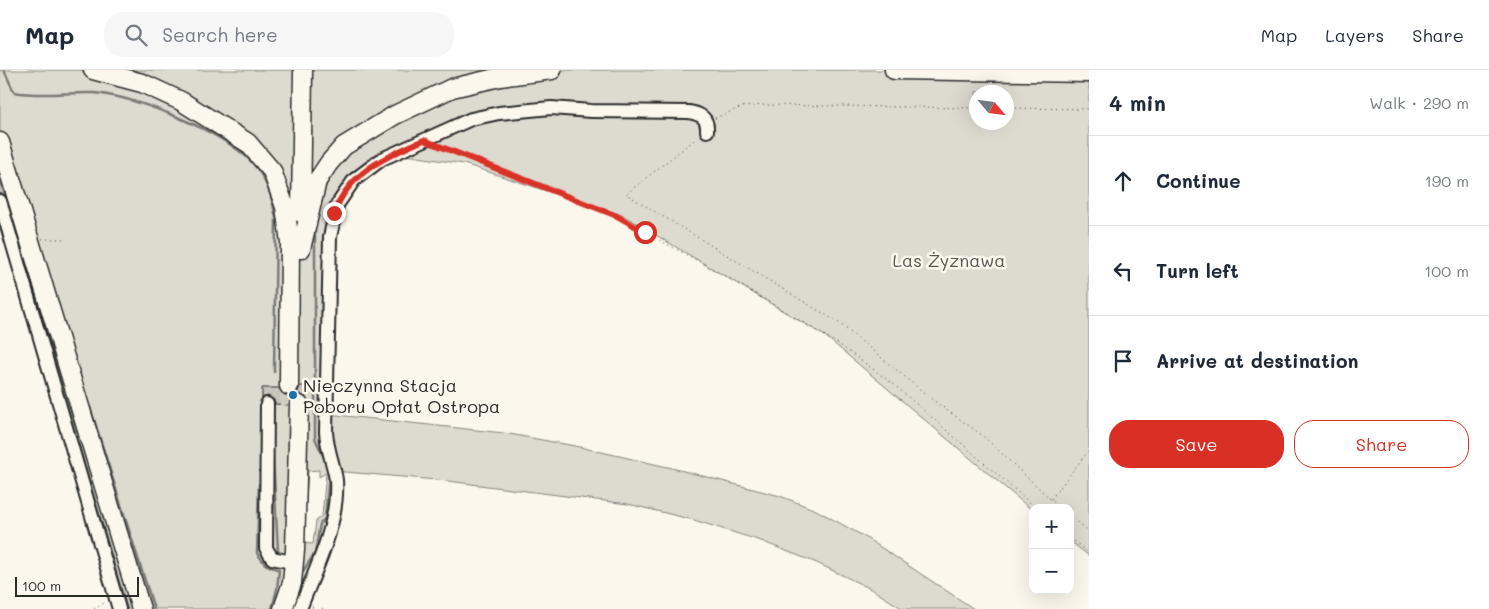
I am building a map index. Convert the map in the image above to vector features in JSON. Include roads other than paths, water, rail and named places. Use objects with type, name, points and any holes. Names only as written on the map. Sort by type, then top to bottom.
[{"type":"highway","points":[[93,70],[125,77],[157,89],[203,114],[248,143],[264,159],[278,183],[295,245]]},
{"type":"highway","points":[[295,70],[293,220],[295,245]]},
{"type":"highway","points":[[294,386],[295,245],[303,70]]},
{"type":"highway","points":[[295,245],[317,181],[329,163],[350,142],[418,103],[452,88],[500,77],[552,70]]},
{"type":"highway","points":[[894,70],[1089,72]]},
{"type":"highway","points":[[0,142],[141,609]]},
{"type":"highway","points":[[294,405],[295,550],[292,607],[288,561],[294,405]]},
{"type":"lane","points":[[292,607],[322,559],[330,529],[335,495],[336,480],[329,455],[326,432],[328,261],[332,220],[340,199],[354,180],[382,159],[471,119],[530,108],[677,111],[700,114],[706,125]]},
{"type":"lane","points":[[0,201],[119,609]]},
{"type":"lane","points":[[266,404],[266,548],[272,558],[288,561]]},
{"type":"waterway","points":[[4,70],[14,92],[34,94],[94,93],[154,108],[219,137],[256,166],[268,187],[276,218],[274,372]]},
{"type":"waterway","points":[[335,169],[345,159]]},
{"type":"waterway","points":[[324,189],[329,178]]},
{"type":"waterway","points":[[0,179],[127,609]]},
{"type":"waterway","points":[[315,228],[315,438],[327,464]]},
{"type":"waterway","points":[[90,407],[154,609]]},
{"type":"waterway","points":[[273,456],[278,551]]},
{"type":"waterway","points":[[301,574],[315,553],[320,524],[325,518],[329,474]]},
{"type":"waterway","points":[[259,484],[257,553],[265,564],[279,570],[272,609]]},
{"type":"tunnel","points":[[289,386],[289,405]]},
{"type":"place","name":"Nieczynna Stacja Poboru Opłat Ostropa","points":[[293,395]]},
{"type":"park label","name":"Las Żyznawa","points":[[949,260]]}]
